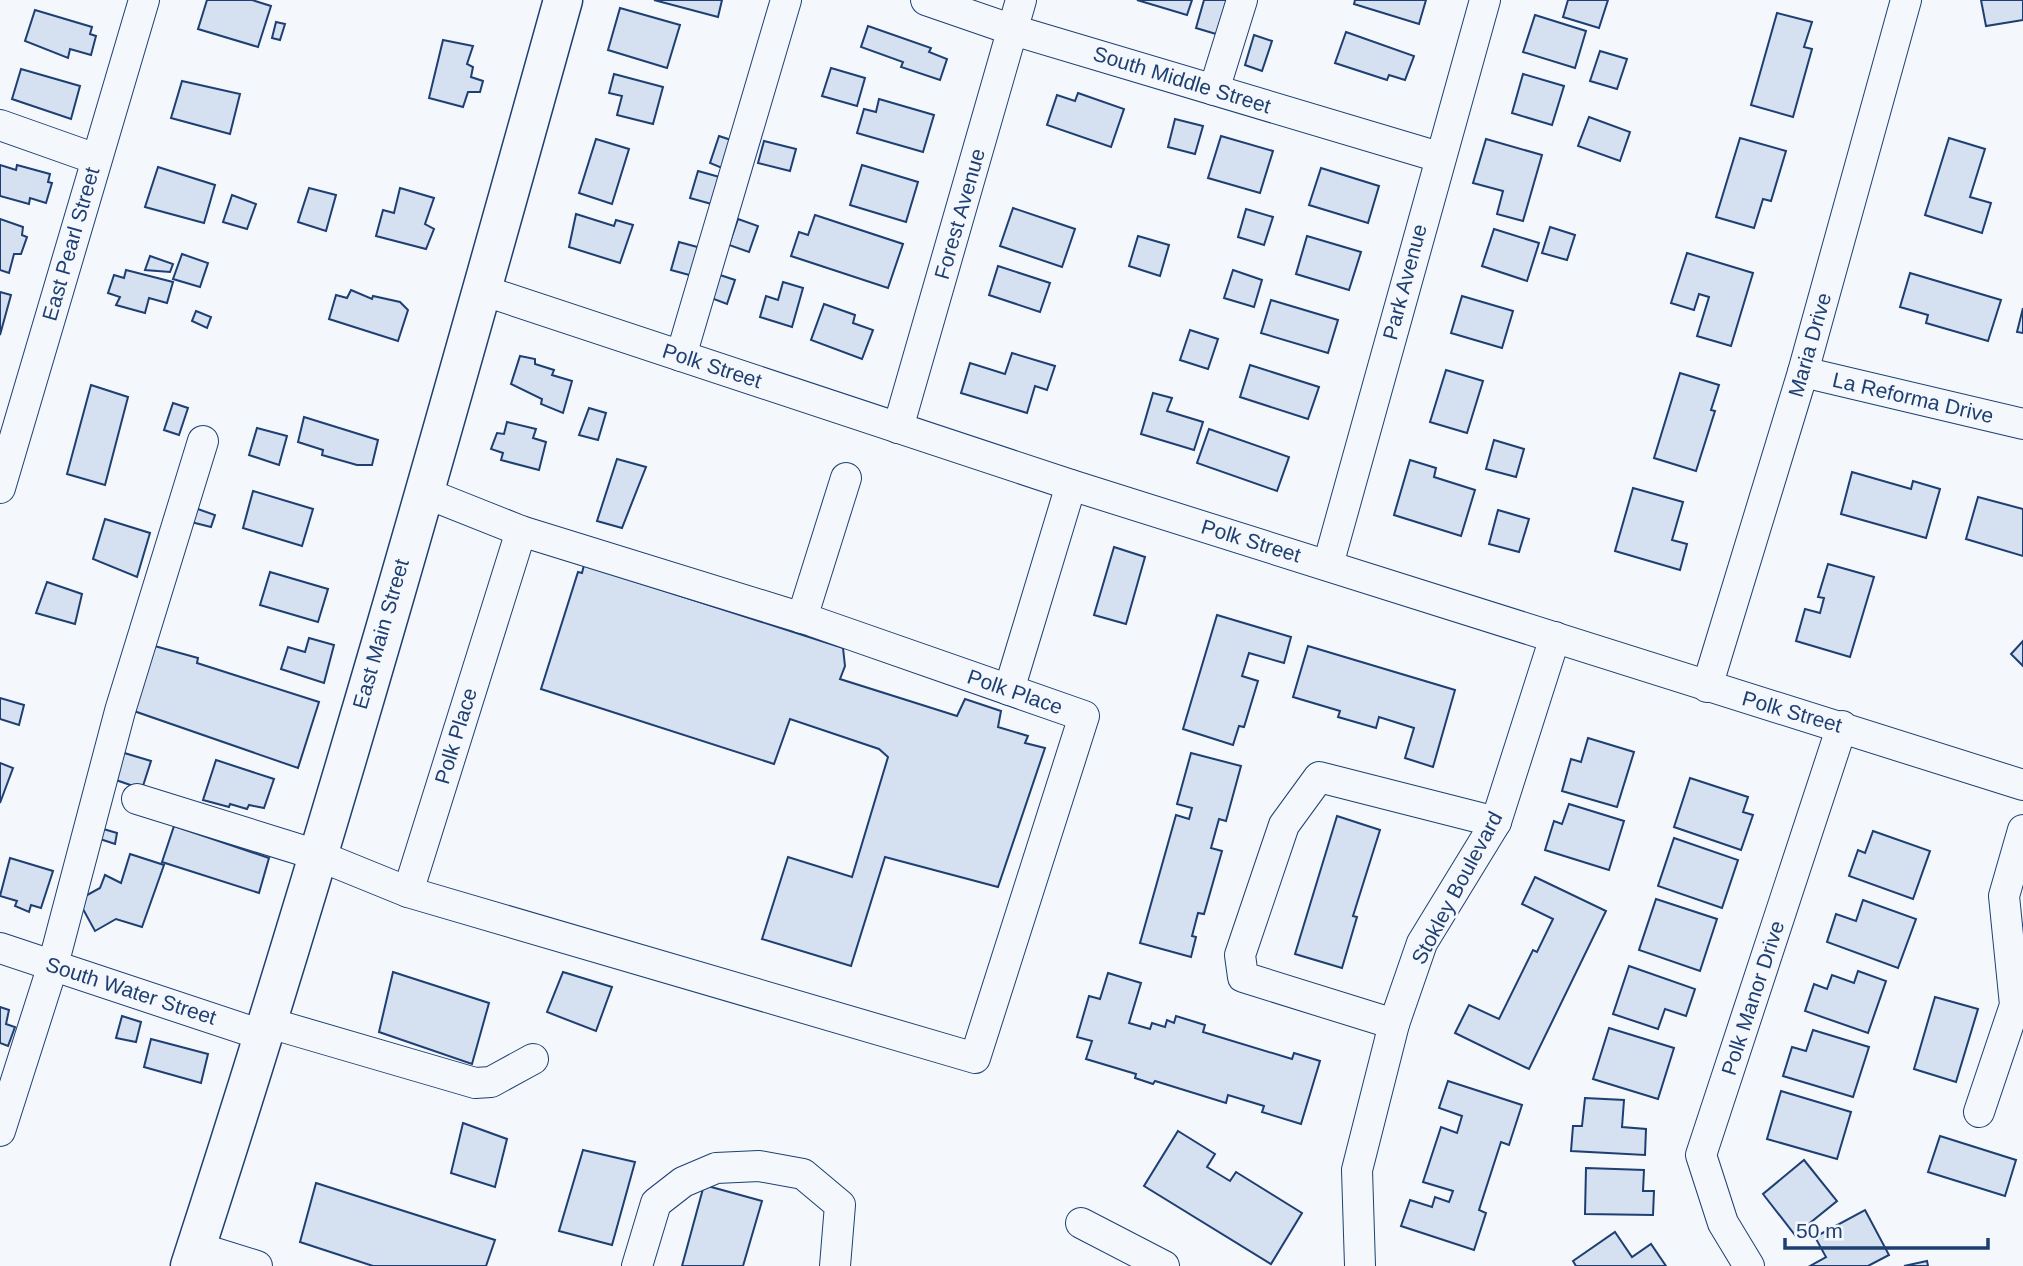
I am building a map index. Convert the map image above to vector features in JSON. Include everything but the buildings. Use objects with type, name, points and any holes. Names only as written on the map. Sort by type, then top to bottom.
[{"type":"main road","name":"East Main Street","points":[[193,1256],[317,855],[482,290],[563,0]]},
{"type":"street","name":"East Pearl Street","points":[[0,488],[144,0]]},
{"type":"street","points":[[681,356],[786,0]]},
{"type":"street","name":"South Middle Street","points":[[926,0],[1013,30],[1439,157]]},
{"type":"street","name":"Forest Avenue","points":[[898,428],[1021,0]]},
{"type":"street","points":[[1214,90],[1242,0]]},
{"type":"street","name":"Park Avenue","points":[[1328,565],[1439,157],[1485,0]]},
{"type":"street","name":"Maria Drive","points":[[1707,687],[1803,372],[1906,0]]},
{"type":"street","points":[[0,125],[96,159]]},
{"type":"street","name":"Polk Street","points":[[482,290],[1071,485],[2023,785]]},
{"type":"street","name":"La Reforma Drive","points":[[1803,372],[2023,425]]},
{"type":"street","points":[[0,1131],[53,965],[120,711],[203,441]]},
{"type":"street","points":[[802,618],[846,478]]},
{"type":"street","points":[[1009,690],[1071,485]]},
{"type":"street","points":[[423,492],[521,531]]},
{"type":"street","name":"Polk Place","points":[[137,799],[286,848],[317,855],[408,892],[975,1058],[1084,716],[802,618],[521,531],[408,892]]},
{"type":"street","name":"Stokley Boulevard","points":[[1360,1266],[1357,1170],[1394,1024],[1422,943],[1496,821],[1555,637]]},
{"type":"street","name":"Polk Manor Drive","points":[[1749,1266],[1723,1223],[1701,1155],[1842,726]]},
{"type":"street","points":[[1394,1024],[1243,977],[1240,955],[1284,825],[1319,777],[1496,821]]},
{"type":"street","points":[[1979,1112],[2015,1005],[2004,896],[2023,830]]},
{"type":"street","name":"South Water Street","points":[[0,947],[264,1028],[475,1083],[491,1082],[533,1059]]},
{"type":"street","points":[[637,1266],[656,1203],[683,1182],[716,1168],[759,1166],[803,1174],[840,1205],[835,1266]]},
{"type":"street","points":[[1081,1223],[1164,1266]]},
{"type":"street","points":[[193,1256],[257,1266]]}]
